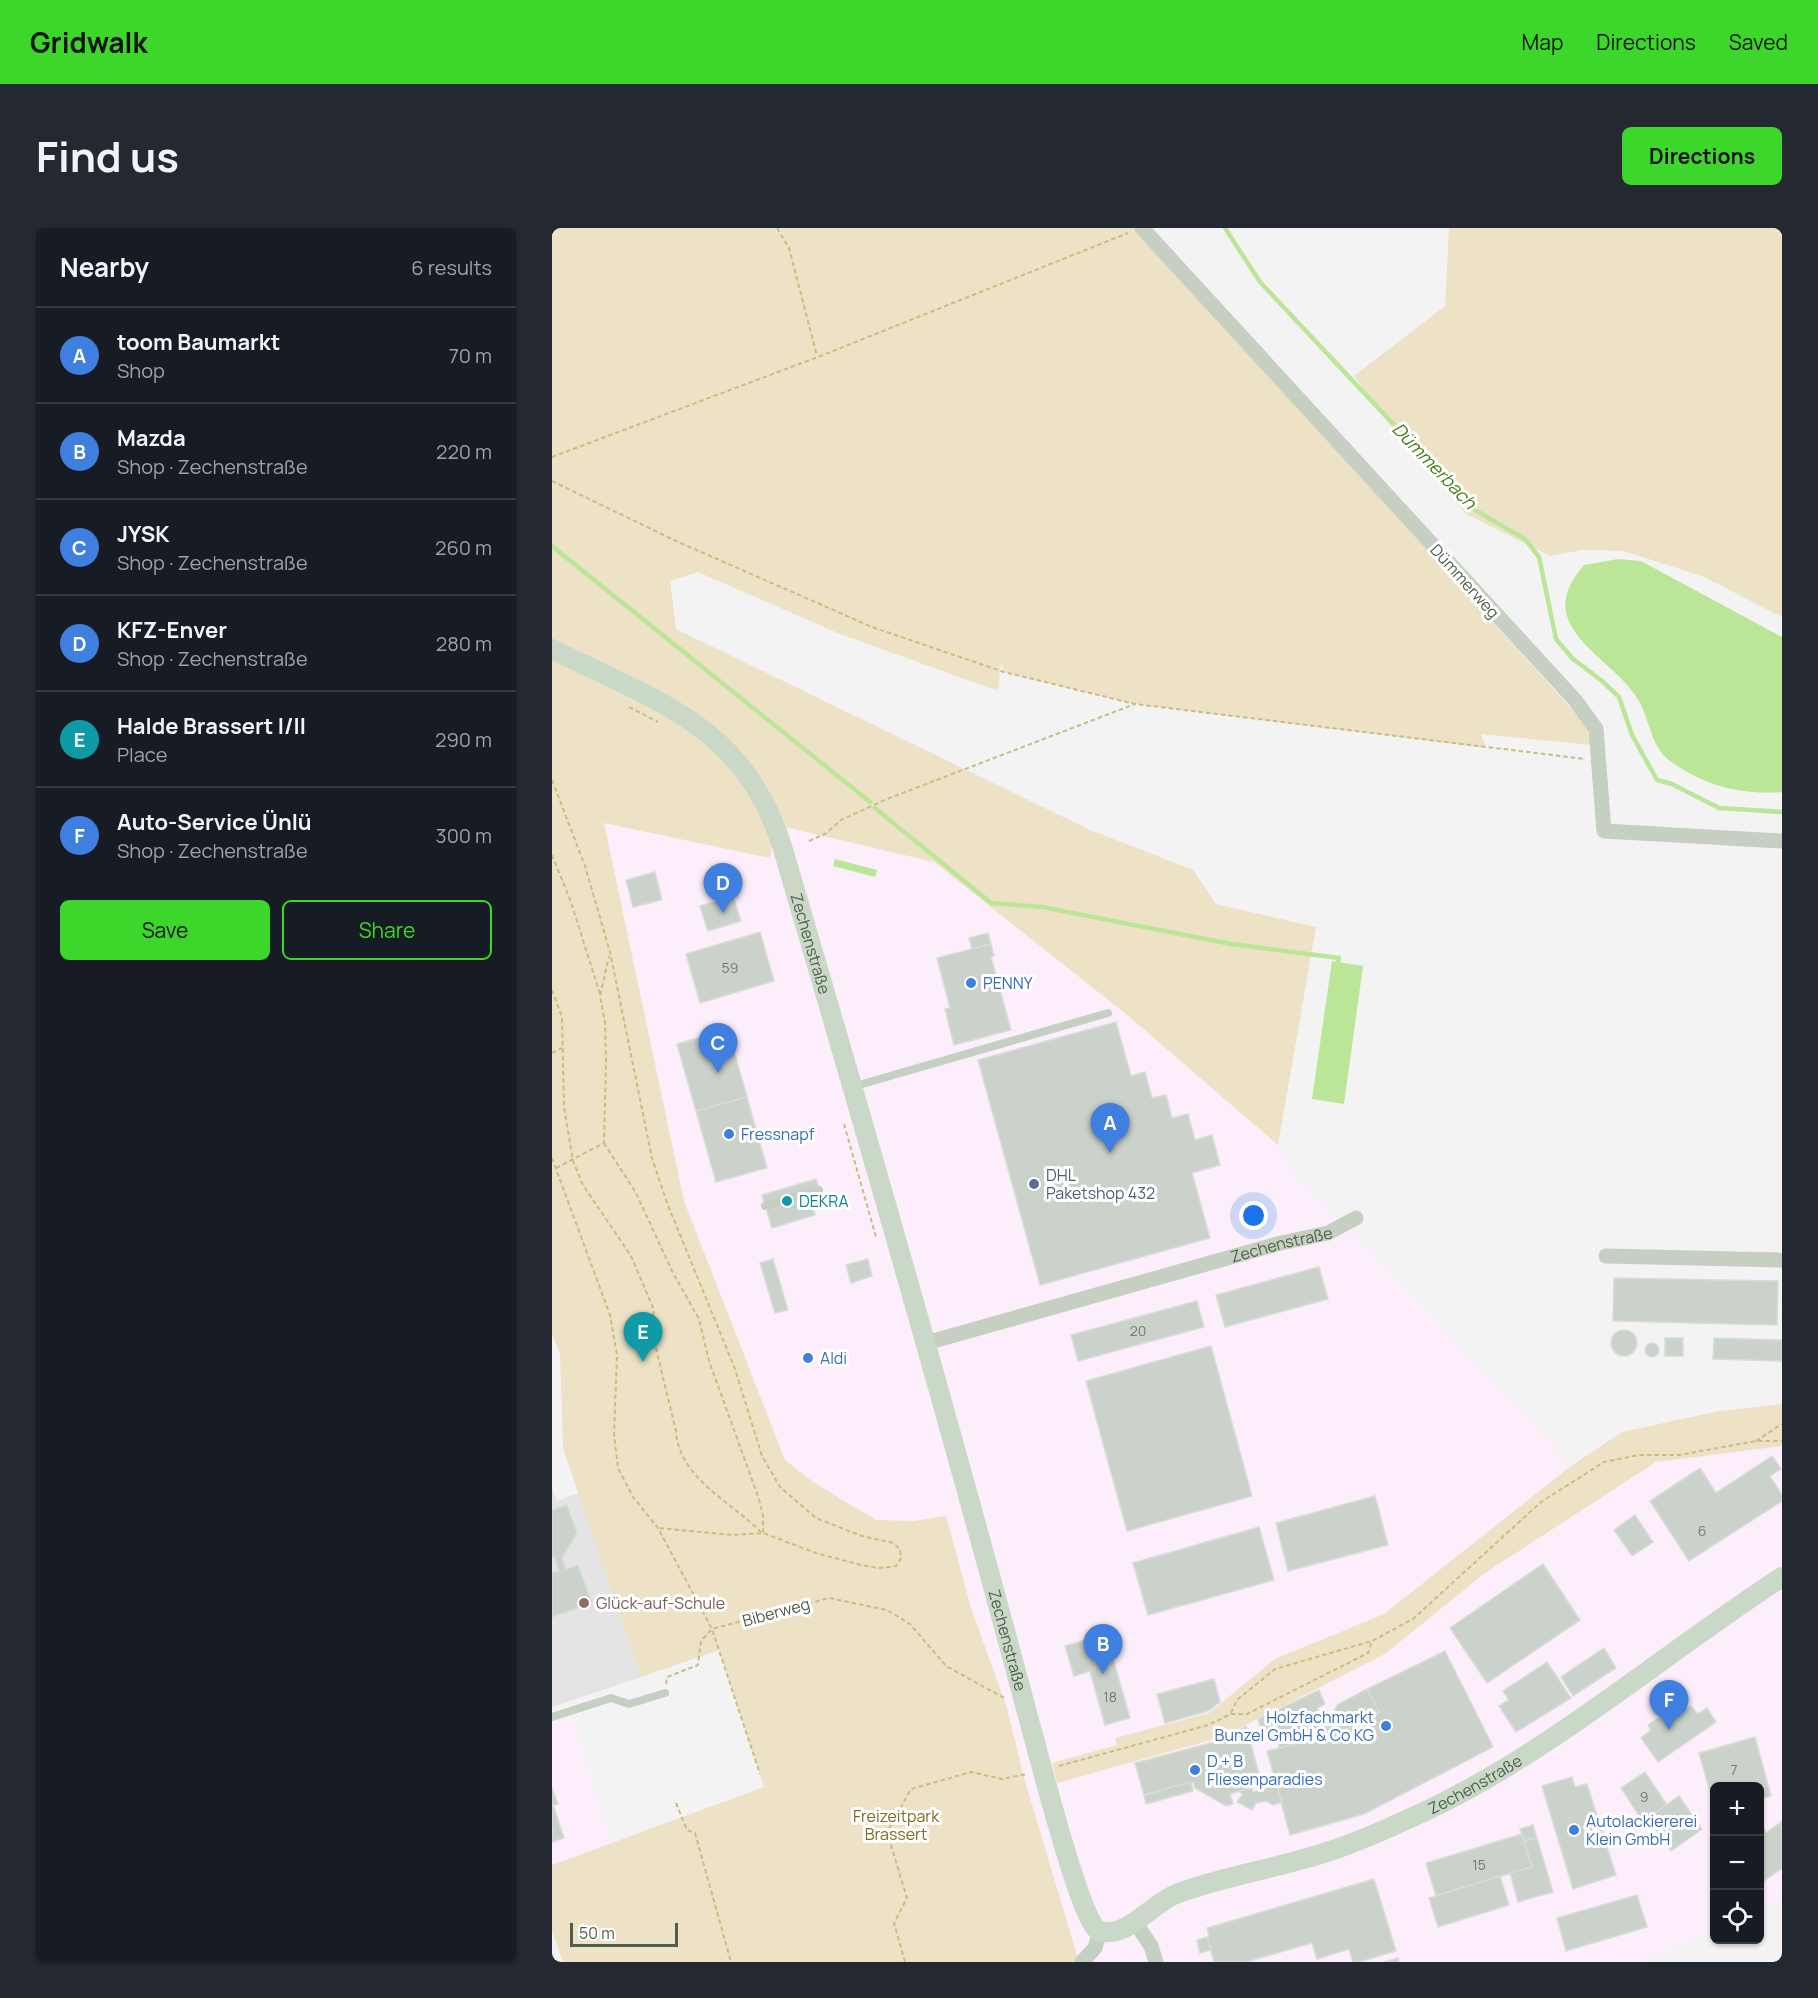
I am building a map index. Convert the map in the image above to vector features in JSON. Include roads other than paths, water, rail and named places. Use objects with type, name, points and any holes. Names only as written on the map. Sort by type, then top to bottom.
[{"type":"street","name":"Dümmerweg","points":[[1137,230],[1575,700],[1596,729],[1604,831],[1782,841]]},
{"type":"street","name":"Zechenstraße","points":[[552,649],[693,722],[734,755],[752,778],[768,807],[779,836],[926,1343],[1035,1772],[1082,1905],[1093,1927],[1100,1931],[1114,1930],[1135,1922],[1171,1896],[1335,1850],[1433,1808],[1518,1759],[1782,1577]]},
{"type":"street","name":"Zechenstraße","points":[[926,1343],[1281,1243],[1328,1233],[1356,1218]]},
{"type":"street","points":[[1606,1256],[1782,1260]]},
{"type":"street","points":[[1135,1922],[1151,1946],[1156,1962]]},
{"type":"street","points":[[1082,1962],[1095,1948],[1100,1931]]},
{"type":"lane","points":[[851,1087],[1108,1013]]},
{"type":"lane","points":[[765,1206],[819,1190]]},
{"type":"lane","points":[[552,1717],[611,1698],[629,1704],[665,1693]]},
{"type":"waterway","name":"Dümmerbach","points":[[1225,228],[1260,282],[1473,509],[1525,539],[1539,557],[1556,639],[1573,659],[1619,697],[1632,735],[1657,780],[1672,784],[1719,808],[1782,812]]},
{"type":"waterway","points":[[552,546],[870,802]]},
{"type":"waterway","points":[[875,808],[991,903],[1042,907],[1231,944],[1339,958],[1338,962]]},
{"type":"place","name":"KFZ-Enver","points":[[723,913]]},
{"type":"place","name":"PENNY","points":[[971,983]]},
{"type":"place","name":"JYSK","points":[[718,1073]]},
{"type":"place","name":"Fressnapf","points":[[729,1134]]},
{"type":"place","name":"toom Baumarkt","points":[[1110,1153]]},
{"type":"place","name":"DHL Paketshop 432","points":[[1034,1184]]},
{"type":"place","name":"DEKRA","points":[[787,1201]]},
{"type":"place","name":"Aldi","points":[[808,1358]]},
{"type":"place","name":"Halde Brassert I/II","points":[[643,1362]]},
{"type":"place","name":"Glück-auf-Schule","points":[[584,1603]]},
{"type":"place","name":"Mazda","points":[[1103,1674]]},
{"type":"place","name":"Holzfachmarkt Bunzel GmbH & Co KG","points":[[1386,1726]]},
{"type":"place","name":"Auto-Service Ünlü","points":[[1669,1730]]},
{"type":"place","name":"D + B Fliesenparadies","points":[[1195,1770]]},
{"type":"place","name":"Autolackiererei Klein GmbH","points":[[1574,1830]]},
{"type":"park label","name":"Freizeitpark Brassert","points":[[896,1825]]}]
